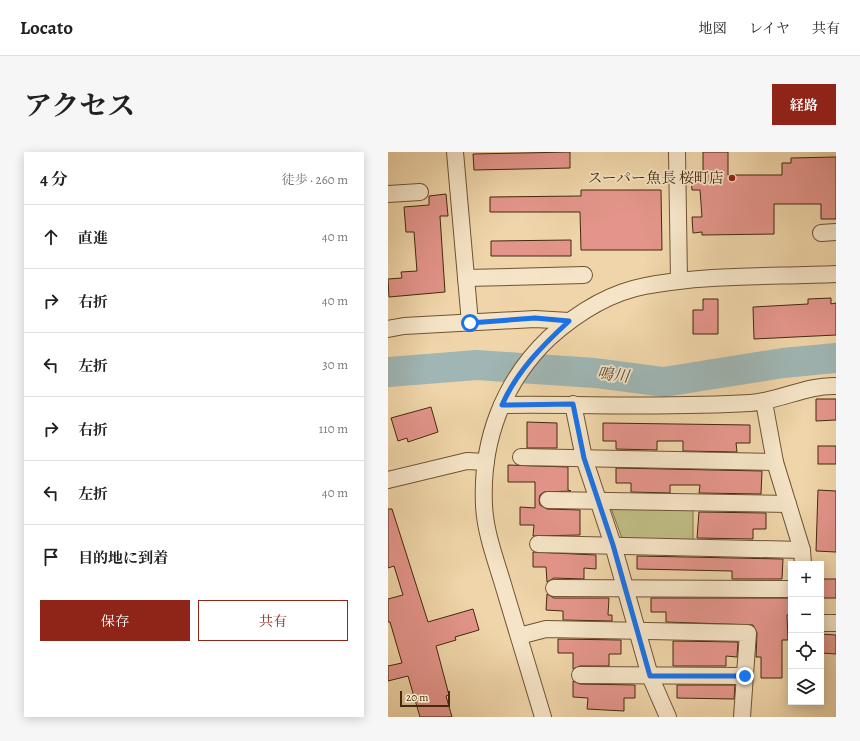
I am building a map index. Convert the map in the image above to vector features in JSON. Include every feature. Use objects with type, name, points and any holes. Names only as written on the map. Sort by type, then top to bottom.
[{"type":"street","points":[[455,152],[470,323]]},
{"type":"street","points":[[677,152],[679,280]]},
{"type":"street","points":[[388,194],[420,192]]},
{"type":"street","points":[[466,278],[584,274]]},
{"type":"street","points":[[542,717],[492,548],[484,506],[487,446],[510,386],[538,349],[569,321],[611,296],[643,286],[679,280],[836,274]]},
{"type":"street","points":[[388,329],[404,326],[535,318],[569,321]]},
{"type":"street","points":[[502,405],[573,404],[702,406],[764,402],[782,398],[804,389],[836,386]]},
{"type":"street","points":[[538,544],[613,545],[803,557],[775,462],[764,402]]},
{"type":"street","points":[[573,404],[584,458],[613,545],[650,676],[668,717]]},
{"type":"street","points":[[521,457],[775,462]]},
{"type":"street","points":[[388,480],[467,461],[486,462]]},
{"type":"street","points":[[548,500],[788,504]]},
{"type":"street","points":[[554,588],[788,590]]},
{"type":"street","points":[[824,623],[836,623]]},
{"type":"street","points":[[519,636],[546,629],[748,633],[742,717]]},
{"type":"street","points":[[580,675],[745,676]]},
{"type":"shaded area","points":[[611,508],[693,509],[693,541],[623,541]]},
{"type":"building","points":[[570,152],[570,168],[474,170],[473,154]]},
{"type":"building","points":[[703,152],[728,152],[728,175],[782,175],[782,163],[791,163],[791,158],[836,157],[836,219],[821,219],[821,204],[774,204],[774,234],[702,235],[702,232],[693,233],[692,217],[702,217],[700,190],[692,190],[691,176],[703,175]]},
{"type":"building","points":[[581,190],[661,190],[662,250],[581,250],[580,212],[490,212],[490,197],[581,196]]},
{"type":"building","points":[[446,194],[448,216],[440,216],[445,292],[389,297],[388,279],[402,278],[401,272],[417,271],[414,232],[406,232],[404,207],[429,205],[429,196]]},
{"type":"building","points":[[571,240],[571,256],[491,256],[491,241]]},
{"type":"building","points":[[831,298],[831,304],[836,303],[836,335],[754,339],[753,307],[808,304],[808,299]]},
{"type":"building","points":[[703,299],[718,299],[718,334],[693,334],[693,310],[703,310]]},
{"type":"building","points":[[816,399],[836,399],[836,420],[816,421]]},
{"type":"building","points":[[431,407],[438,432],[408,442],[407,438],[398,441],[391,418]]},
{"type":"building","points":[[527,422],[557,423],[557,448],[527,448]]},
{"type":"building","points":[[603,423],[750,425],[750,443],[736,443],[737,452],[683,451],[683,441],[657,441],[657,450],[616,449],[616,441],[603,441]]},
{"type":"building","points":[[818,446],[836,446],[836,464],[818,464]]},
{"type":"building","points":[[508,465],[568,467],[568,490],[571,491],[544,492],[540,495],[539,500],[540,505],[547,509],[580,510],[580,535],[533,536],[534,525],[520,525],[520,507],[535,508],[535,482],[508,482]]},
{"type":"building","points":[[616,468],[762,471],[761,494],[699,493],[700,485],[670,485],[670,493],[631,492],[631,483],[616,483]]},
{"type":"building","points":[[818,490],[836,491],[836,552],[816,551]]},
{"type":"building","points":[[388,509],[392,509],[428,622],[473,609],[479,630],[455,637],[456,640],[436,646],[449,695],[446,696],[452,717],[420,717],[408,676],[388,681],[388,666],[402,663],[390,622],[388,622],[388,599],[403,595],[394,566],[388,568]]},
{"type":"building","points":[[699,512],[766,513],[766,529],[753,529],[753,539],[697,538]]},
{"type":"building","points":[[533,552],[596,555],[596,569],[584,568],[584,579],[554,578],[547,582],[546,567],[533,567]]},
{"type":"building","points":[[637,556],[783,559],[782,579],[732,579],[732,571],[637,569]]},
{"type":"building","points":[[824,579],[836,579],[836,598],[824,598]]},
{"type":"building","points":[[547,594],[554,598],[609,598],[608,615],[612,615],[612,621],[563,620],[563,611],[546,610]]},
{"type":"building","points":[[651,598],[788,598],[788,640],[782,640],[782,678],[761,678],[761,657],[756,657],[757,633],[753,625],[666,622],[666,612],[651,612]]},
{"type":"building","points":[[824,634],[836,635],[836,654],[824,653]]},
{"type":"building","points":[[558,639],[621,640],[621,654],[609,654],[609,666],[580,666],[573,669],[573,653],[558,653]]},
{"type":"building","points":[[673,641],[738,642],[737,657],[726,656],[726,666],[673,666]]},
{"type":"building","points":[[573,681],[580,684],[635,685],[635,698],[624,698],[624,711],[587,709],[588,698],[573,697]]},
{"type":"building","points":[[677,685],[735,685],[734,699],[677,698]]},
{"type":"waterway","name":"鳴川","points":[[388,372],[477,365],[595,373],[664,382],[783,363],[836,358]]},
{"type":"place","name":"スーパー魚長 桜町店","points":[[732,178]]},
{"type":"route","points":[[470,323],[535,318],[569,321],[538,349],[510,386],[502,405],[573,404],[584,458],[613,545],[650,676],[745,676]]}]
